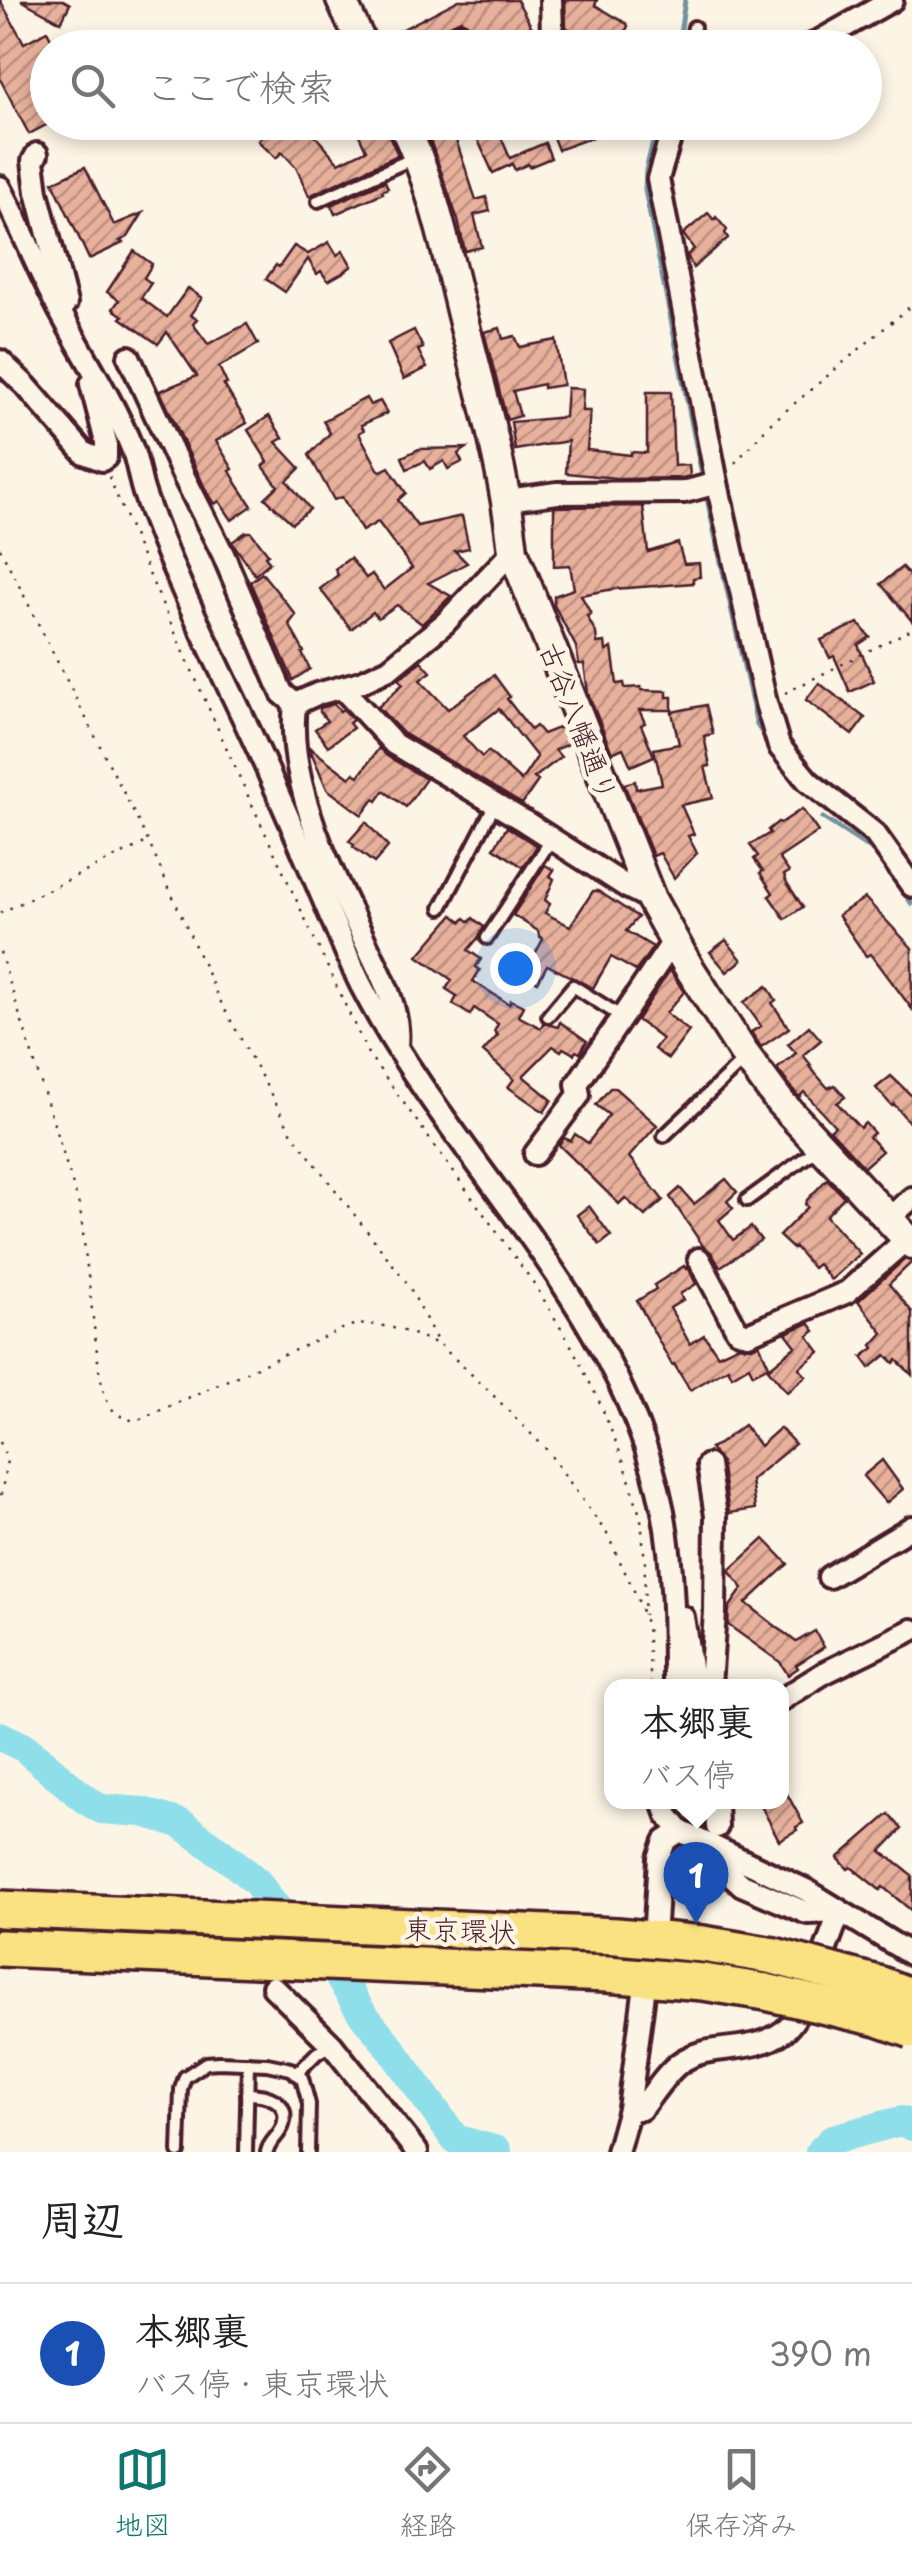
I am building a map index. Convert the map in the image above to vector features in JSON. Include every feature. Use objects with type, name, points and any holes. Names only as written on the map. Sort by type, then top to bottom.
[{"type":"highway","name":"東京環状","points":[[0,1909],[654,1939],[774,1956],[912,1997]]},
{"type":"highway","name":"東京環状","points":[[0,1948],[646,1977],[766,1992],[878,2018],[912,2030]]},
{"type":"street","points":[[341,0],[355,30]]},
{"type":"street","points":[[551,0],[552,30]]},
{"type":"street","points":[[839,30],[892,0]]},
{"type":"street","name":"古谷八幡通り","points":[[418,140],[508,500],[513,551],[650,899],[746,1057],[780,1102],[902,1234]]},
{"type":"street","points":[[669,140],[658,179],[717,483],[766,703],[780,746],[808,781],[875,834],[912,886]]},
{"type":"street","points":[[37,154],[33,161],[37,192],[66,306],[61,314]]},
{"type":"street","points":[[0,186],[134,453],[143,493],[180,582],[277,791],[360,984],[441,1116],[558,1275],[624,1394],[644,1444],[662,1509],[669,1550],[674,1679]]},
{"type":"street","points":[[129,357],[223,554],[282,693],[295,704]]},
{"type":"street","points":[[0,361],[84,452],[102,460],[106,457],[106,442],[87,358]]},
{"type":"street","points":[[508,500],[557,494],[684,492],[717,483]]},
{"type":"street","points":[[295,704],[389,670],[445,623],[513,551]]},
{"type":"street","points":[[342,688],[394,744],[650,899]]},
{"type":"street","points":[[295,704],[296,760],[307,799],[320,840],[384,982],[399,1026],[397,1047]]},
{"type":"street","points":[[535,1154],[579,1095],[576,1084],[674,940]]},
{"type":"street","points":[[699,1258],[738,1330],[748,1334],[848,1292],[902,1234],[912,1198]]},
{"type":"street","points":[[708,1465],[716,1516],[710,1679]]},
{"type":"street","points":[[829,1577],[912,1527]]},
{"type":"street","points":[[671,1588],[685,1624],[693,1679]]},
{"type":"street","points":[[789,1695],[824,1673],[912,1630]]},
{"type":"street","points":[[665,1809],[680,1830],[806,1890],[912,1955]]},
{"type":"street","points":[[717,1809],[718,1827]]},
{"type":"street","points":[[654,1939],[659,1858],[665,1841],[680,1830]]},
{"type":"street","points":[[726,1860],[731,1876],[742,1885],[806,1912],[840,1912]]},
{"type":"street","points":[[629,2110],[641,2109],[680,2062],[706,2051],[744,2049],[786,2030],[800,2008],[840,1912]]},
{"type":"street","points":[[617,2152],[629,2110],[646,1977]]},
{"type":"street","points":[[272,1987],[332,2044],[417,2152]]},
{"type":"lane","points":[[318,200],[407,140]]},
{"type":"lane","points":[[441,908],[494,804]]},
{"type":"lane","points":[[487,938],[551,840]]},
{"type":"lane","points":[[548,1016],[573,986],[622,1018]]},
{"type":"lane","points":[[664,1136],[746,1057]]},
{"type":"lane","points":[[747,1200],[822,1145]]},
{"type":"lane","points":[[296,2074],[332,2044]]},
{"type":"lane","points":[[179,2152],[184,2077],[206,2063],[248,2063],[291,2069],[302,2078],[309,2104],[308,2152]]},
{"type":"lane","points":[[246,2152],[248,2063]]},
{"type":"lane","points":[[247,2094],[268,2094],[284,2114],[283,2126],[267,2146],[267,2152]]},
{"type":"path","points":[[717,483],[770,424],[912,305]]},
{"type":"path","points":[[0,548],[148,841],[217,994],[293,1134],[408,1284],[438,1343],[546,1449],[607,1534],[648,1626],[651,1679]]},
{"type":"path","points":[[766,703],[912,630]]},
{"type":"path","points":[[0,913],[148,841]]},
{"type":"path","points":[[0,952],[80,1208],[99,1369],[104,1395],[114,1413],[136,1421],[349,1326],[391,1326],[438,1343]]},
{"type":"path","points":[[0,1442],[7,1460],[0,1502]]},
{"type":"building","points":[[0,0],[24,43],[30,40],[30,133],[0,79]]},
{"type":"building","points":[[21,0],[63,0],[70,4],[61,22]]},
{"type":"building","points":[[459,0],[517,0],[533,30],[470,30],[461,20],[439,30],[401,30]]},
{"type":"building","points":[[565,0],[597,0],[595,5],[628,26],[626,30],[566,27]]},
{"type":"building","points":[[319,140],[339,163],[366,150],[361,140],[391,140],[398,155],[309,196],[296,167],[282,152],[276,158],[258,141]]},
{"type":"building","points":[[430,140],[456,140],[476,200],[486,197],[490,211],[474,215],[482,247],[465,251]]},
{"type":"building","points":[[478,140],[502,140],[510,158],[545,143],[551,158],[515,170],[512,164],[493,173]]},
{"type":"building","points":[[554,140],[585,140],[558,150]]},
{"type":"building","points":[[85,167],[114,225],[143,213],[128,237],[120,241],[123,243],[89,259],[53,182]]},
{"type":"building","points":[[385,181],[388,188],[383,193],[335,214],[331,205]]},
{"type":"building","points":[[708,213],[727,230],[728,238],[693,268],[687,255],[694,249],[683,234]]},
{"type":"building","points":[[329,242],[337,255],[343,251],[352,266],[344,272],[328,281],[321,271],[317,274],[308,259],[285,292],[266,279],[294,246],[308,254]]},
{"type":"building","points":[[134,251],[152,264],[144,278],[151,283],[141,298],[167,317],[188,288],[202,298],[190,315],[197,319],[193,324],[208,344],[247,324],[258,344],[219,367],[227,384],[224,385],[247,423],[216,441],[252,506],[232,520],[205,488],[160,391],[197,376],[167,332],[158,344],[113,309],[119,300],[107,292]]},
{"type":"building","points":[[500,328],[503,339],[515,336],[520,347],[556,340],[563,385],[543,388],[543,384],[513,391],[520,416],[507,420],[484,332]]},
{"type":"building","points":[[414,330],[427,368],[404,379],[388,343]]},
{"type":"building","points":[[567,388],[583,389],[582,411],[590,411],[587,450],[631,455],[647,453],[647,392],[671,392],[674,466],[689,465],[690,476],[625,479],[566,473],[568,441],[515,450],[511,422],[565,417]]},
{"type":"building","points":[[366,398],[370,405],[380,401],[387,413],[361,425],[364,430],[359,433],[378,469],[389,467],[406,493],[398,500],[417,526],[462,516],[469,548],[455,551],[467,563],[428,583],[451,596],[422,624],[397,605],[378,618],[373,612],[351,629],[320,589],[338,575],[335,569],[350,558],[366,578],[372,574],[384,590],[412,568],[378,522],[362,531],[342,497],[334,500],[309,455],[330,433],[323,421]]},
{"type":"building","points":[[269,416],[283,438],[276,442],[300,468],[287,481],[310,509],[292,523],[265,498],[278,486],[263,466],[268,462],[248,430]]},
{"type":"building","points":[[467,448],[458,454],[462,462],[448,469],[444,461],[430,469],[425,461],[407,469],[402,457],[419,449]]},
{"type":"building","points":[[643,506],[648,552],[678,543],[684,564],[699,563],[700,577],[693,578],[693,583],[581,595],[591,614],[587,616],[597,643],[605,642],[606,651],[612,648],[617,684],[667,691],[667,697],[672,697],[672,710],[639,710],[654,756],[631,766],[623,748],[612,753],[588,693],[584,664],[579,664],[576,647],[554,605],[554,596],[574,589],[570,565],[554,566],[554,507]]},
{"type":"building","points":[[251,532],[270,562],[255,575],[232,542]]},
{"type":"building","points":[[902,567],[912,579],[912,621],[881,584]]},
{"type":"building","points":[[262,573],[296,615],[289,624],[310,669],[293,680],[250,582]]},
{"type":"building","points":[[858,623],[870,637],[858,645],[874,681],[850,692],[834,656],[830,658],[821,640]]},
{"type":"building","points":[[421,661],[431,672],[420,680],[448,709],[494,675],[531,730],[536,726],[543,734],[563,726],[570,743],[555,750],[561,757],[534,778],[538,781],[522,804],[403,733],[378,707],[403,684],[399,679]],"holes":[[[499,709],[537,757],[521,781],[488,751],[482,757],[463,736]]]},
{"type":"building","points":[[819,683],[865,718],[852,735],[806,700]]},
{"type":"building","points":[[334,704],[353,720],[349,723],[353,728],[328,746],[315,729],[327,721],[320,708]]},
{"type":"building","points":[[706,705],[713,734],[704,736],[710,766],[705,767],[713,798],[681,805],[694,834],[688,836],[697,853],[674,878],[660,853],[653,856],[624,784],[635,781],[636,789],[662,784],[654,749],[679,744],[672,712]]},
{"type":"building","points":[[309,747],[350,778],[354,773],[359,776],[379,748],[426,779],[406,807],[384,791],[362,815],[327,789]]},
{"type":"building","points":[[802,809],[818,832],[779,858],[789,872],[784,875],[787,883],[803,907],[785,919],[769,896],[773,893],[760,873],[763,871],[754,859],[758,856],[750,845]]},
{"type":"building","points":[[366,822],[388,847],[374,863],[349,841]]},
{"type":"building","points":[[507,827],[537,846],[523,867],[494,848]]},
{"type":"building","points":[[545,865],[554,870],[550,876],[554,879],[545,900],[550,904],[545,913],[570,926],[593,891],[598,891],[638,917],[626,931],[653,947],[636,971],[611,957],[593,988],[547,965],[538,982],[524,975],[543,939],[538,931],[513,915]]},
{"type":"building","points":[[865,898],[912,948],[912,1009],[871,954],[866,956],[838,915]]},
{"type":"building","points":[[453,915],[462,922],[473,918],[484,927],[468,950],[481,959],[473,981],[509,1004],[511,1000],[523,1006],[518,1016],[541,1028],[543,1023],[558,1027],[560,1022],[587,1041],[580,1053],[574,1054],[553,1046],[523,1076],[552,1100],[544,1112],[508,1087],[514,1079],[483,1052],[498,1035],[494,1032],[498,1024],[474,1008],[470,1015],[453,1004],[457,996],[446,989],[452,980],[418,956]]},
{"type":"building","points":[[726,940],[742,960],[727,972],[710,952]]},
{"type":"building","points":[[670,970],[684,992],[666,1013],[689,1031],[668,1059],[654,1049],[662,1039],[637,1020]]},
{"type":"building","points":[[767,986],[776,1000],[772,1003],[789,1028],[761,1047],[751,1032],[761,1026],[744,1002]]},
{"type":"building","points":[[809,1026],[821,1040],[803,1055],[809,1066],[828,1088],[835,1085],[845,1097],[837,1103],[860,1128],[865,1123],[874,1133],[869,1137],[882,1151],[864,1167],[830,1130],[835,1126],[804,1092],[799,1097],[777,1069],[796,1053],[788,1044]]},
{"type":"building","points":[[891,1076],[912,1096],[912,1126],[876,1088]]},
{"type":"building","points":[[610,1088],[615,1088],[657,1125],[629,1157],[663,1200],[645,1216],[625,1198],[619,1204],[559,1145],[564,1138],[571,1141],[575,1134],[588,1143],[609,1115],[596,1105]]},
{"type":"building","points":[[726,1179],[737,1192],[727,1201],[733,1208],[719,1220],[733,1240],[751,1227],[761,1240],[720,1267],[670,1197],[680,1188],[694,1204]]},
{"type":"building","points":[[827,1179],[844,1197],[826,1216],[860,1254],[831,1280],[818,1264],[813,1268],[779,1236],[808,1207],[807,1200]]},
{"type":"building","points":[[589,1206],[611,1236],[600,1245],[577,1215]]},
{"type":"building","points":[[905,1259],[912,1262],[889,1284],[912,1312],[912,1375],[886,1355],[870,1368],[862,1357],[874,1348],[872,1345],[883,1333],[858,1301]]},
{"type":"building","points":[[684,1266],[696,1284],[680,1294],[683,1300],[670,1308],[690,1344],[704,1335],[718,1355],[739,1345],[759,1344],[769,1366],[753,1374],[749,1366],[732,1376],[728,1368],[690,1390],[637,1301]]},
{"type":"building","points":[[809,1323],[815,1331],[808,1336],[820,1352],[799,1368],[806,1376],[787,1392],[768,1369],[796,1346],[786,1333]]},
{"type":"building","points":[[744,1425],[760,1446],[780,1428],[795,1444],[751,1480],[755,1509],[729,1513],[721,1462],[710,1448]]},
{"type":"building","points":[[882,1460],[903,1489],[886,1503],[863,1476]]},
{"type":"building","points":[[764,1539],[788,1564],[746,1603],[796,1642],[815,1631],[824,1647],[788,1675],[780,1662],[728,1625],[729,1608],[743,1588],[729,1571]]},
{"type":"building","points":[[789,1798],[803,1823],[779,1840],[763,1809],[789,1809]]},
{"type":"building","points":[[889,1814],[902,1829],[881,1851],[912,1875],[912,1911],[883,1887],[880,1890],[851,1867],[848,1869],[838,1858]]},
{"type":"waterway","points":[[681,30],[685,0]]},
{"type":"waterway","points":[[654,140],[645,190],[703,480]]},
{"type":"waterway","points":[[706,494],[757,725],[794,783]]},
{"type":"waterway","points":[[823,818],[882,860]]},
{"type":"waterway","points":[[894,878],[912,904]]},
{"type":"waterway","points":[[0,1736],[25,1748],[101,1809],[143,1812],[182,1824],[257,1882],[336,1972],[455,2139],[497,2151]]},
{"type":"waterway","points":[[820,2152],[833,2139],[901,2121],[912,2126]]},
{"type":"place","name":"本郷裏","points":[[696,1924]]}]
